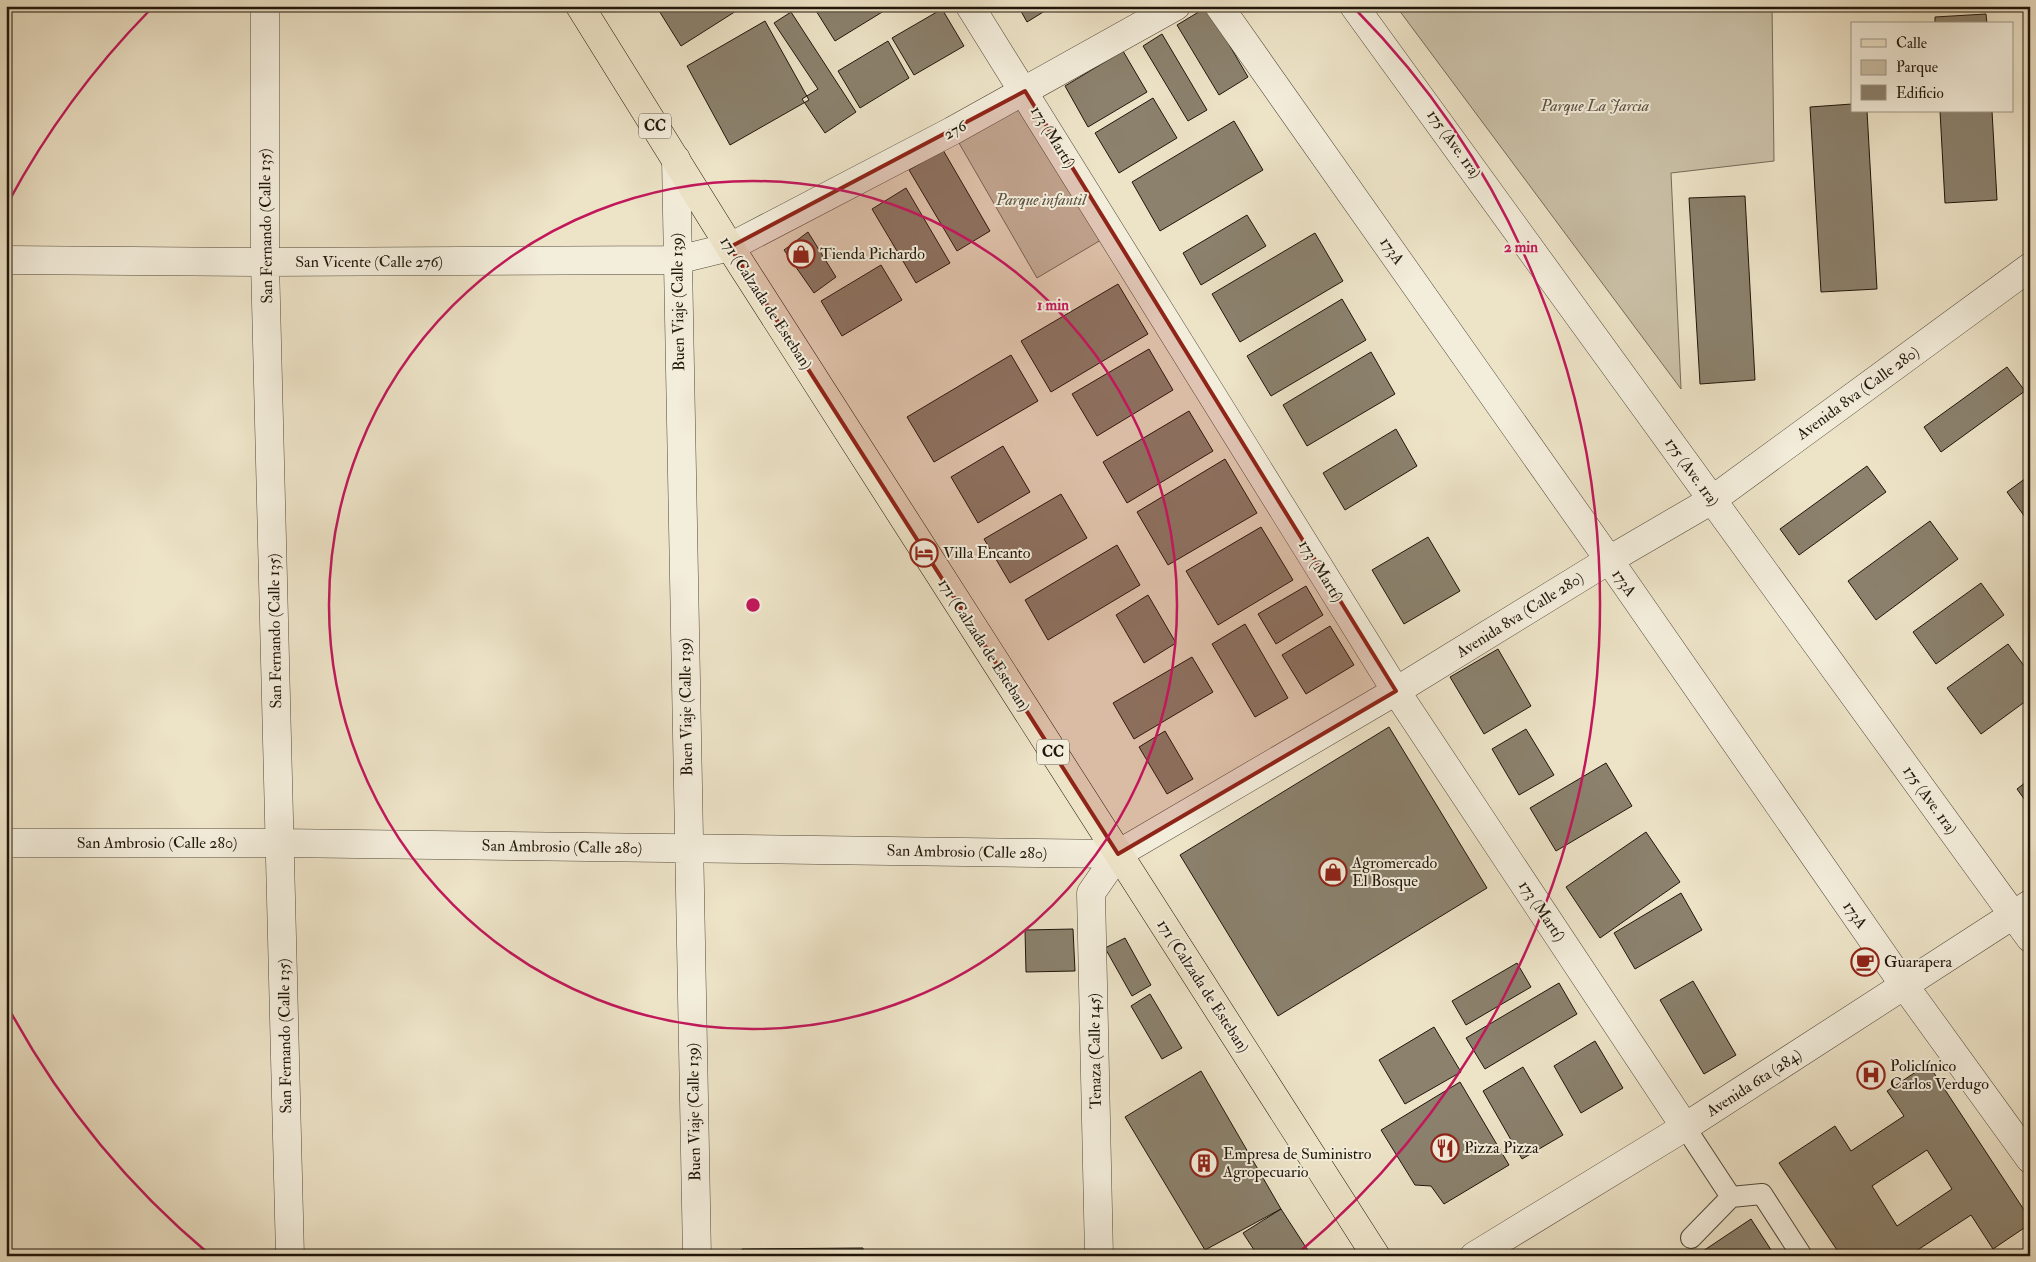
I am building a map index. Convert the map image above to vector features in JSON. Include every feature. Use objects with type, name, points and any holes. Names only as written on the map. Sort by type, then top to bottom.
[{"type":"main road","name":"171 (Calzada de Esteban)","points":[[580,6],[730,247],[1376,1256]]},
{"type":"street","name":"San Fernando (Calle 135)","points":[[264,6],[265,262],[290,1256]]},
{"type":"street","name":"173 (Martí)","points":[[970,6],[1025,91],[1396,691],[1685,1127]]},
{"type":"street","name":"276","points":[[730,247],[1025,91],[1176,6]]},
{"type":"street","name":"173A","points":[[1219,6],[1904,986],[2030,1159]]},
{"type":"street","name":"175 (Ave. 1ra)","points":[[1354,6],[1712,500],[2021,909],[2030,938]]},
{"type":"street","name":"Buen Viaje (Calle 139)","points":[[676,159],[696,1256]]},
{"type":"street","name":"San Vicente (Calle 276)","points":[[6,260],[265,262],[677,260],[730,247]]},
{"type":"street","name":"Avenida 8va (Calle 280)","points":[[1118,854],[1396,691],[1608,560],[1712,500],[2025,279]]},
{"type":"street","name":"San Ambrosio (Calle 280)","points":[[6,843],[280,843],[1118,854]]},
{"type":"street","name":"Tenaza (Calle 145)","points":[[1099,1256],[1092,893],[1118,854]]},
{"type":"street","name":"Avenida 6ta (284)","points":[[1474,1256],[1685,1127],[2021,909]]},
{"type":"lane","points":[[1685,1127],[1731,1197]]},
{"type":"lane","points":[[1691,1238],[1731,1197],[1762,1194],[1802,1256]]},
{"type":"highlighted area","points":[[1025,91],[1396,691],[1118,854],[730,247]]},
{"type":"green space","name":"Parque La Jarcia","points":[[1396,6],[1772,6],[1774,161],[1671,173],[1681,389]]},
{"type":"green space","name":"Parque infantil","points":[[1025,91],[1111,234],[1037,278],[952,131]]},
{"type":"building","points":[[656,6],[744,6],[681,46]]},
{"type":"building","points":[[813,6],[892,6],[835,41]]},
{"type":"building","points":[[1018,6],[1053,6],[1027,22]]},
{"type":"building","points":[[1207,7],[1248,77],[1219,95],[1177,25]]},
{"type":"building","points":[[942,9],[964,46],[914,75],[892,38]]},
{"type":"building","points":[[791,12],[856,112],[825,133],[802,99],[818,89],[774,23]]},
{"type":"building","points":[[1986,14],[1987,22],[1935,22],[1935,17]]},
{"type":"building","points":[[765,21],[809,100],[730,145],[687,66]]},
{"type":"building","points":[[1162,34],[1207,110],[1188,121],[1143,46]]},
{"type":"building","points":[[888,41],[909,78],[860,108],[838,71]]},
{"type":"building","points":[[1123,51],[1147,92],[1088,127],[1065,86]]},
{"type":"building","points":[[1153,98],[1177,138],[1119,173],[1095,133]]},
{"type":"building","points":[[1851,104],[1851,112],[1867,112],[1877,289],[1821,292],[1810,107]]},
{"type":"building","points":[[1940,112],[1992,112],[1997,200],[1945,203]]},
{"type":"building","points":[[1234,121],[1263,170],[1160,231],[1132,182]]},
{"type":"building","points":[[943,150],[990,231],[957,251],[909,170]]},
{"type":"building","points":[[906,188],[950,263],[916,283],[872,209]]},
{"type":"building","points":[[1745,196],[1755,380],[1700,384],[1689,198]]},
{"type":"building","points":[[1247,215],[1266,246],[1201,285],[1183,253]]},
{"type":"building","points":[[808,232],[836,277],[814,293],[784,250]]},
{"type":"building","points":[[1315,233],[1343,281],[1240,342],[1212,294]]},
{"type":"building","points":[[881,265],[902,300],[842,336],[821,301]]},
{"type":"building","points":[[1118,284],[1148,334],[1051,392],[1021,341]]},
{"type":"building","points":[[1342,299],[1366,340],[1271,396],[1247,356]]},
{"type":"building","points":[[1149,349],[1173,390],[1097,436],[1072,394]]},
{"type":"building","points":[[1371,352],[1395,394],[1307,446],[1283,405]]},
{"type":"building","points":[[1011,355],[1038,401],[934,462],[907,417]]},
{"type":"building","points":[[2007,367],[2025,391],[1941,452],[1924,427]]},
{"type":"building","points":[[1189,411],[1213,451],[1127,503],[1103,462]]},
{"type":"building","points":[[1396,429],[1417,466],[1345,510],[1323,473]]},
{"type":"building","points":[[1003,446],[1030,492],[978,523],[951,477]]},
{"type":"building","points":[[1225,459],[1257,513],[1168,565],[1137,512]]},
{"type":"building","points":[[1867,466],[1886,492],[1799,555],[1780,529]]},
{"type":"building","points":[[2030,475],[2030,524],[2007,492]]},
{"type":"building","points":[[1061,494],[1087,538],[1010,583],[984,539]]},
{"type":"building","points":[[1930,521],[1958,559],[1876,620],[1848,581]]},
{"type":"building","points":[[1261,527],[1293,580],[1218,625],[1186,571]]},
{"type":"building","points":[[1428,537],[1460,591],[1404,624],[1372,570]]},
{"type":"building","points":[[1117,545],[1140,585],[1048,640],[1025,600]]},
{"type":"building","points":[[1981,583],[2004,615],[1936,664],[1913,632]]},
{"type":"building","points":[[1306,586],[1323,615],[1276,644],[1258,614]]},
{"type":"building","points":[[1148,595],[1176,643],[1144,663],[1116,615]]},
{"type":"building","points":[[1245,624],[1288,698],[1255,717],[1212,644]]},
{"type":"building","points":[[1330,626],[1354,665],[1306,694],[1282,655]]},
{"type":"building","points":[[2008,644],[2030,674],[2030,698],[1981,734],[1947,688]]},
{"type":"building","points":[[1498,649],[1531,706],[1484,734],[1450,677]]},
{"type":"building","points":[[1192,657],[1213,692],[1134,739],[1113,703]]},
{"type":"building","name":"Agromercado El Bosque","points":[[1389,727],[1487,888],[1278,1016],[1180,855]]},
{"type":"building","points":[[1526,729],[1554,775],[1519,795],[1492,749]]},
{"type":"building","points":[[1165,731],[1193,779],[1167,794],[1139,747]]},
{"type":"building","points":[[1606,763],[1632,806],[1556,851],[1530,808]]},
{"type":"building","points":[[2030,779],[2030,807],[2017,789]]},
{"type":"building","points":[[1646,832],[1680,882],[1600,938],[1566,887]]},
{"type":"building","points":[[1681,893],[1702,930],[1635,969],[1614,933]]},
{"type":"building","points":[[1073,929],[1075,971],[1026,972],[1025,930]]},
{"type":"building","points":[[1125,938],[1151,985],[1132,996],[1105,948]]},
{"type":"building","points":[[1517,963],[1531,987],[1466,1025],[1452,1001]]},
{"type":"building","points":[[1693,981],[1736,1055],[1704,1074],[1660,1000]]},
{"type":"building","points":[[1559,983],[1577,1014],[1485,1069],[1466,1038]]},
{"type":"building","points":[[1150,994],[1182,1048],[1162,1059],[1131,1006]]},
{"type":"building","points":[[1434,1027],[1461,1072],[1405,1104],[1379,1060]]},
{"type":"building","points":[[1595,1041],[1623,1088],[1581,1113],[1554,1066]]},
{"type":"building","points":[[1928,1064],[2030,1219],[2030,1224],[1993,1249],[1971,1215],[1913,1253],[1915,1256],[1841,1256],[1779,1163],[1835,1126],[1851,1151],[1904,1116],[1887,1091]],"holes":[[[1927,1150],[1952,1189],[1897,1226],[1872,1186]]]},
{"type":"building","points":[[1523,1067],[1563,1135],[1522,1159],[1483,1091]]},
{"type":"building","name":"Empresa de Suministro Agropecuario","points":[[1201,1071],[1281,1209],[1205,1250],[1125,1117]]},
{"type":"building","name":"Pizza Pizza","points":[[1460,1082],[1509,1165],[1444,1204],[1431,1186],[1415,1185],[1381,1130]]},
{"type":"building","points":[[1281,1209],[1309,1252],[1304,1256],[1258,1256],[1243,1233]]},
{"type":"building","points":[[1751,1219],[1775,1256],[1697,1255]]},
{"type":"building","points":[[863,1248],[863,1256],[742,1256],[742,1249]]},
{"type":"place","name":"Tienda Pichardo","points":[[801,254]]},
{"type":"place","name":"Villa Encanto","points":[[924,553]]},
{"type":"place","name":"Agromercado El Bosque","points":[[1333,872]]},
{"type":"place","name":"Guarapera","points":[[1865,962]]},
{"type":"place","name":"Policlínico Carlos Verdugo","points":[[1871,1075]]},
{"type":"place","name":"Pizza Pizza","points":[[1445,1148]]},
{"type":"place","name":"Empresa de Suministro Agropecuario","points":[[1204,1163]]}]
